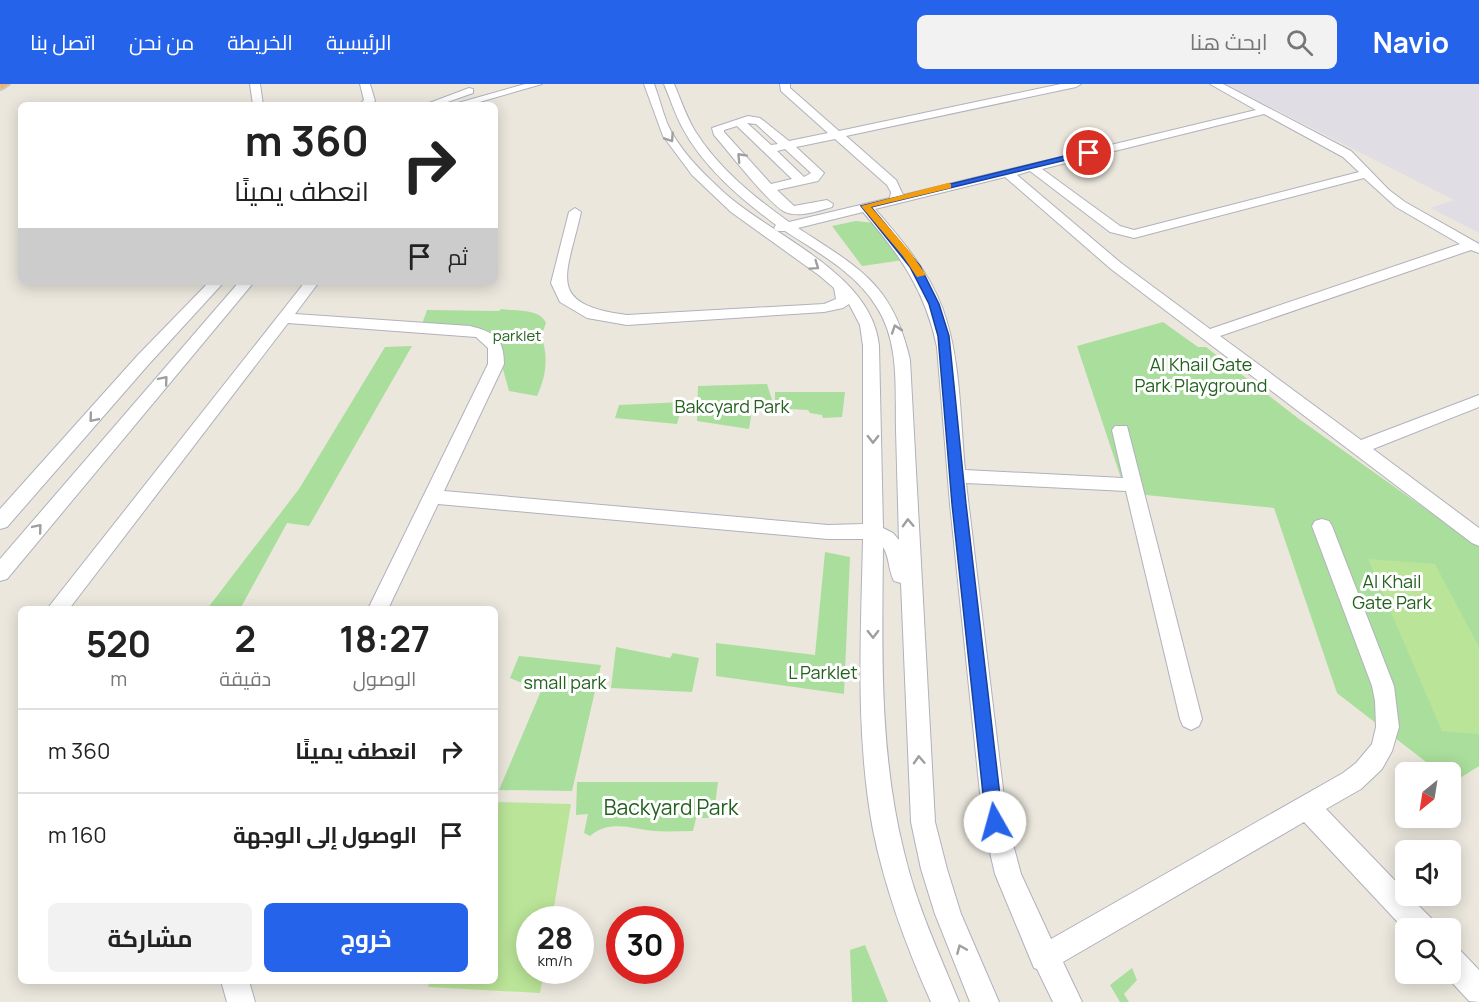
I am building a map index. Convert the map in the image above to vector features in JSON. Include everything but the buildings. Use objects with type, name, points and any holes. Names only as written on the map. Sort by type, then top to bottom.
[{"type":"street","points":[[255,84],[258,102]]},
{"type":"street","points":[[365,84],[370,102]]},
{"type":"street","points":[[438,102],[495,84]]},
{"type":"street","points":[[466,102],[537,84]]},
{"type":"street","points":[[649,84],[668,136],[720,197],[761,218],[788,227],[855,271],[875,291],[890,314],[898,337],[902,360],[921,795],[929,852],[947,914],[985,1002]]},
{"type":"street","points":[[785,84],[785,89],[892,183],[897,192],[896,198]]},
{"type":"street","points":[[769,149],[1076,84]]},
{"type":"street","points":[[1215,84],[1338,148],[1356,161],[1380,189],[1399,204],[1476,247]]},
{"type":"street","points":[[675,90],[684,120],[702,149],[738,188],[761,218],[841,285],[858,304],[868,323],[871,341],[875,752],[881,803],[894,867],[924,957],[945,1002]]},
{"type":"street","points":[[788,227],[896,198],[1265,111]]},
{"type":"street","points":[[739,121],[801,181]]},
{"type":"street","points":[[770,188],[817,177],[818,173],[760,121],[739,121],[720,126],[718,133],[770,188],[782,205],[801,210],[858,199],[873,204],[915,266],[938,314],[945,347],[995,822],[1008,874],[1044,958],[1068,1002]]},
{"type":"street","points":[[1031,166],[1115,229],[1134,234],[1335,180],[1368,174]]},
{"type":"street","points":[[1006,172],[1030,190],[1101,254],[1479,538]]},
{"type":"street","points":[[575,212],[558,283],[566,299],[592,315],[627,320],[824,308],[844,301],[841,285]]},
{"type":"street","points":[[761,218],[827,216]]},
{"type":"street","points":[[819,247],[812,236],[811,229],[815,222],[827,216]]},
{"type":"street","points":[[1208,335],[1476,247]]},
{"type":"street","points":[[0,522],[143,360],[214,285]]},
{"type":"street","points":[[0,573],[244,285]]},
{"type":"street","points":[[59,606],[310,285]]},
{"type":"street","points":[[824,308],[852,313],[868,323]]},
{"type":"street","points":[[285,318],[470,331],[490,340],[496,347],[496,364],[434,497],[380,606]]},
{"type":"street","points":[[1358,448],[1479,401]]},
{"type":"street","points":[[1121,429],[1191,719]]},
{"type":"street","points":[[957,476],[1134,485]]},
{"type":"street","points":[[434,497],[828,532],[874,531],[890,542],[897,551],[901,580],[912,611]]},
{"type":"street","points":[[1044,958],[1365,772],[1383,747],[1389,718],[1383,686],[1322,526]]},
{"type":"street","points":[[828,532],[852,542],[872,555]]},
{"type":"street","points":[[1306,806],[1412,918]]},
{"type":"street","points":[[1461,972],[1479,991]]},
{"type":"street","points":[[236,984],[241,1002]]},
{"type":"shaded area","points":[[1225,84],[1479,84],[1479,233],[1431,208],[1454,200]]},
{"type":"green space","points":[[856,221],[874,223],[904,260],[862,266],[832,226]]},
{"type":"green space","name":"parklet","points":[[501,309],[533,313],[543,318],[546,323],[541,336],[545,351],[545,366],[543,381],[537,396],[509,391],[497,348],[488,336],[422,324],[427,310],[499,311]]},
{"type":"green space","name":"Al Khail Gate Park","points":[[1163,322],[1198,347],[1206,347],[1299,419],[1479,547],[1479,766],[1461,777],[1461,762],[1426,762],[1337,693],[1274,508],[1126,493],[1077,346]]},
{"type":"green space","points":[[412,346],[309,526],[287,523],[242,606],[209,606],[299,489],[385,347]]},
{"type":"green space","name":"Bakcyard Park","points":[[767,384],[774,406],[752,410],[749,429],[697,421],[698,386]]},
{"type":"green space","points":[[775,392],[845,392],[842,417],[823,418],[822,415],[810,413],[808,410],[791,409],[791,412],[785,412],[785,408],[775,407]]},
{"type":"green space","points":[[683,402],[677,424],[615,418],[619,405]]},
{"type":"green space","name":"L Parklet","points":[[825,552],[850,557],[844,694],[716,676],[716,643],[815,655]]},
{"type":"green space","points":[[1368,559],[1435,564],[1479,647],[1479,734],[1442,731]]},
{"type":"green space","points":[[616,647],[670,658],[673,653],[699,658],[692,692],[611,688]]},
{"type":"green space","name":"small park","points":[[519,656],[601,665],[572,791],[499,790],[541,691],[510,678]]},
{"type":"green space","name":"Backyard Park","points":[[577,782],[718,782],[715,805],[708,818],[696,818],[693,831],[659,831],[613,826],[590,836],[584,833],[588,814],[576,815]]},
{"type":"green space","points":[[498,802],[571,804],[554,906],[516,906],[516,984],[542,984],[540,993],[428,987],[429,984],[498,984]]},
{"type":"green space","points":[[865,945],[888,1002],[852,1002],[850,950]]},
{"type":"green space","points":[[1132,968],[1137,980],[1124,994],[1129,1002],[1120,1002],[1110,985]]},
{"type":"slow traffic","points":[[921,275],[907,254],[865,206],[948,186]]},
{"type":"route","points":[[995,822],[959,504],[943,336],[938,314],[915,266],[865,206],[1089,153]]},
{"type":"park label","name":"Al Khail Gate Park Playground","points":[[1201,374]]}]
